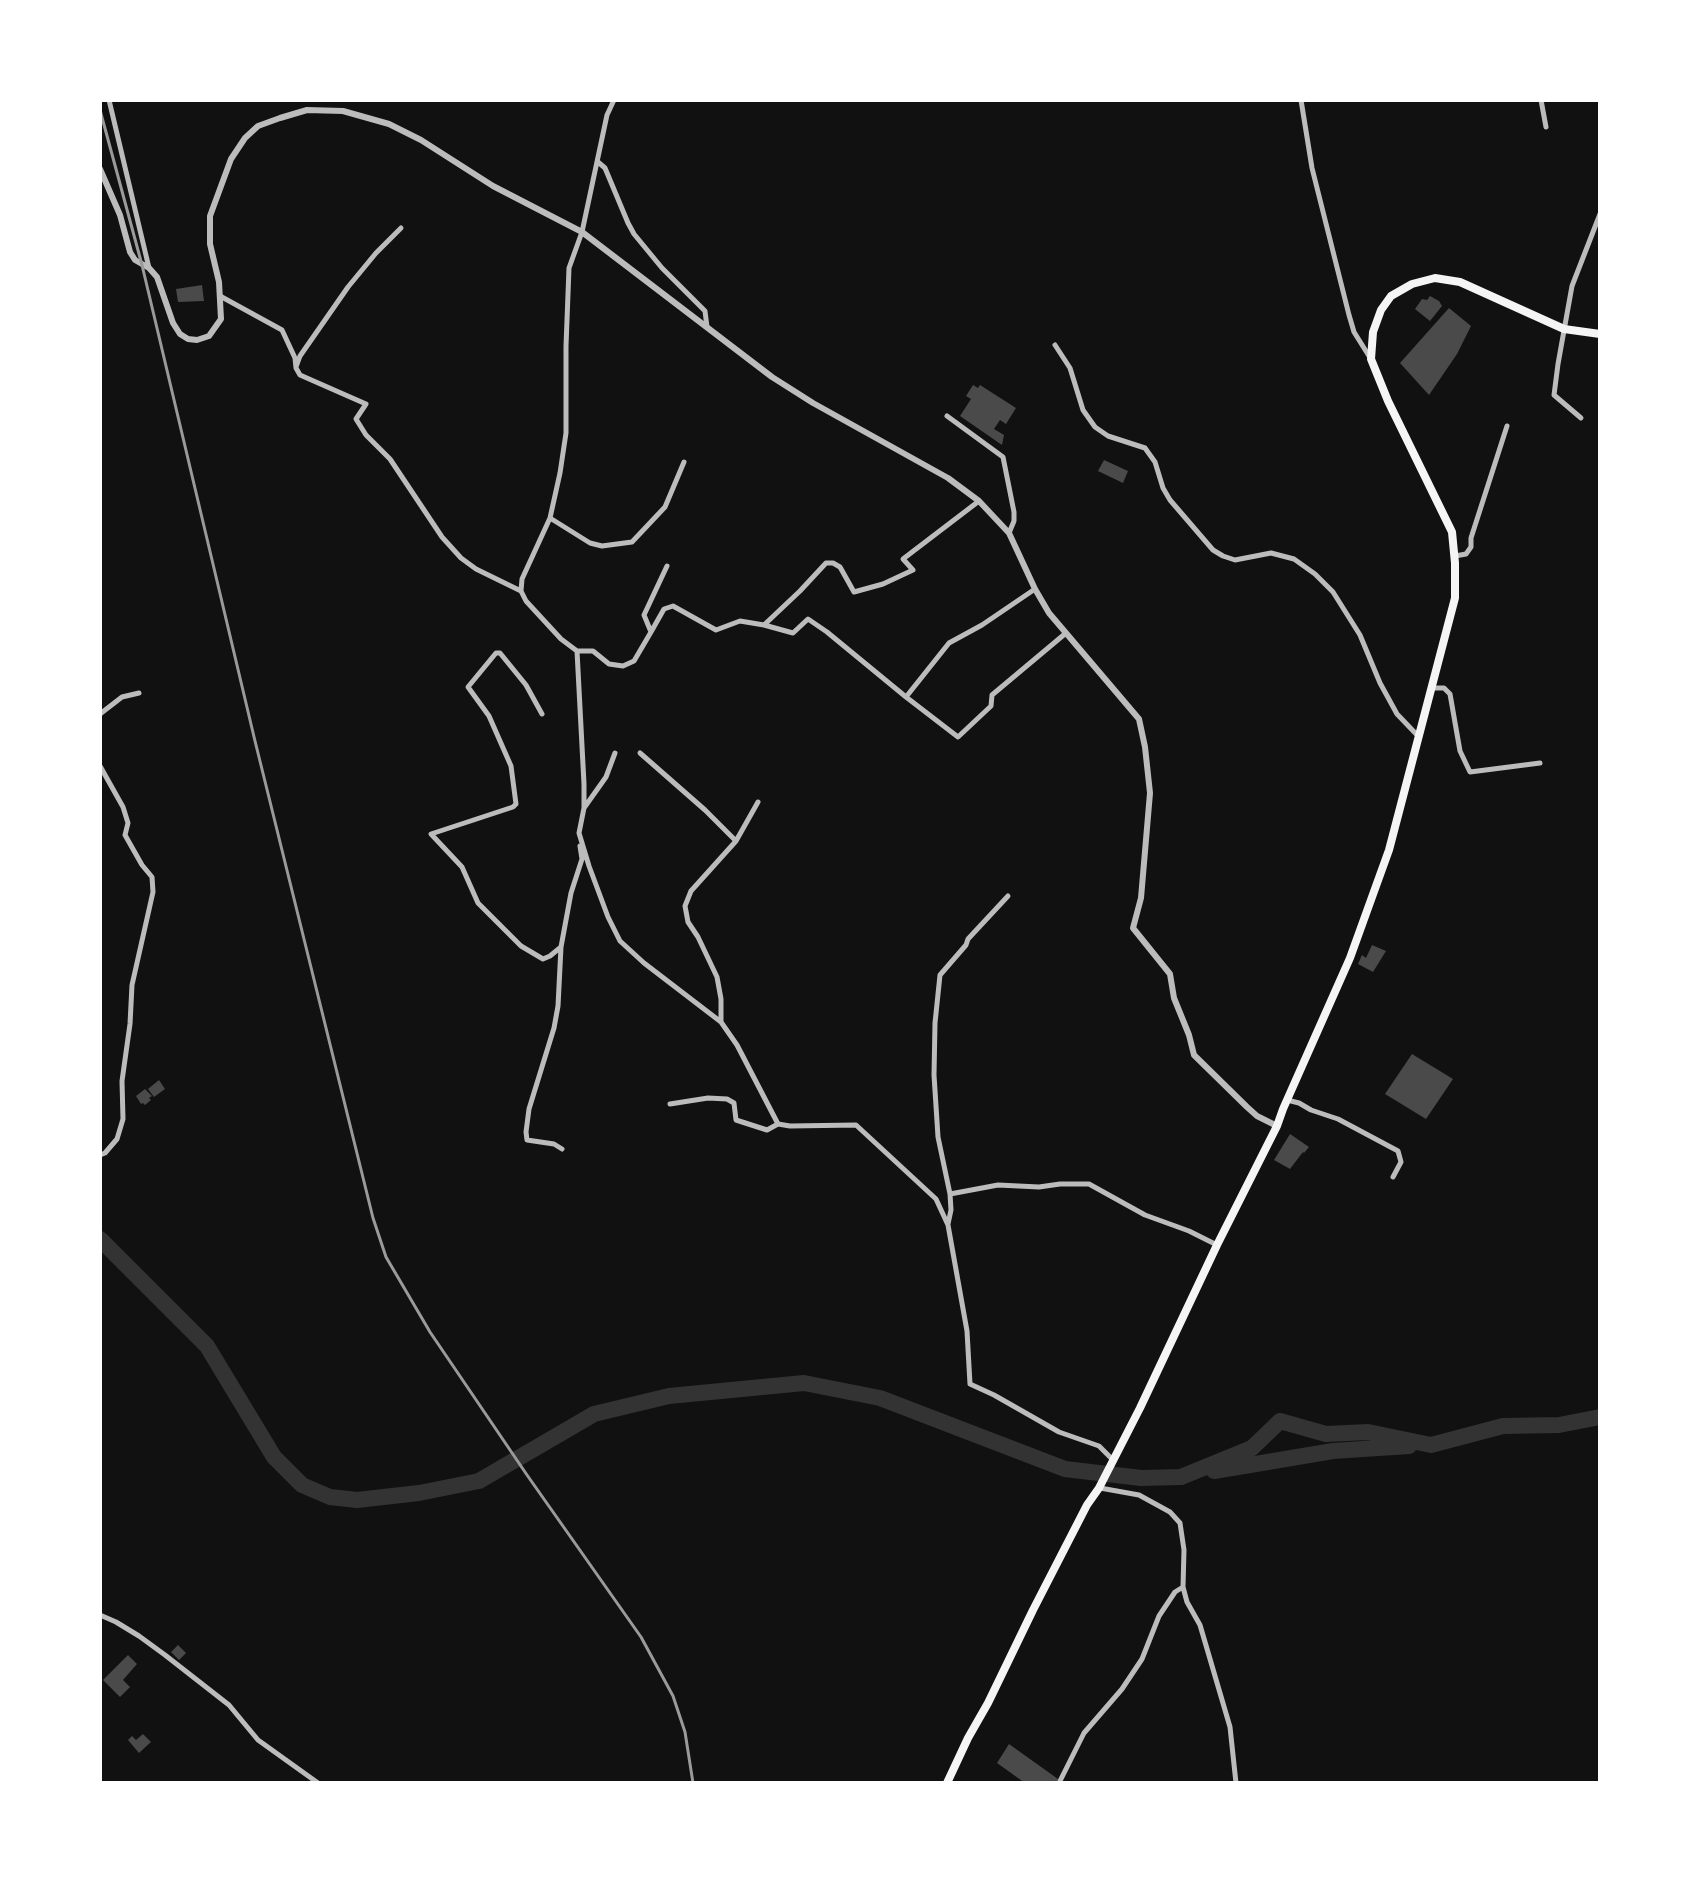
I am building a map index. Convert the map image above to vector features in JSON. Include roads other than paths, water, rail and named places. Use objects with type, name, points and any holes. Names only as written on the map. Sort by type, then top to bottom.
[{"type":"main road","points":[[947,1783],[1087,1505],[1140,1408],[1277,1126],[1350,958],[1389,850],[1455,598],[1455,556],[1452,532],[1388,401],[1371,359],[1373,332],[1381,310],[1391,296],[1412,284],[1435,278],[1460,282],[1564,329],[1600,334]]},
{"type":"street","points":[[109,100],[149,268]]},
{"type":"street","points":[[614,100],[607,115],[582,232],[569,268],[566,433],[550,518],[522,579],[521,591],[526,601],[561,639],[577,651],[593,651],[609,664],[623,666],[634,661],[664,609],[673,606],[716,630],[740,621],[793,633],[808,619],[958,737],[991,706],[992,695],[1066,633]]},
{"type":"street","points":[[1301,100],[1312,168],[1349,315],[1354,332],[1371,359]]},
{"type":"street","points":[[1541,100],[1546,127]]},
{"type":"street","points":[[100,169],[120,215],[130,252],[135,260],[157,277],[180,334],[197,340],[209,336],[221,319],[219,282],[210,244],[210,216],[231,159],[245,138],[258,126],[307,110],[343,111],[389,124],[421,140],[493,186],[582,232],[772,377],[948,478],[979,501],[1009,533],[1049,613],[1139,719],[1150,793],[1141,898],[1133,928],[1170,974],[1174,998],[1194,1055],[1257,1116],[1277,1126]]},
{"type":"street","points":[[598,162],[605,168],[634,234],[662,268],[705,311],[707,327]]},
{"type":"street","points":[[1581,418],[1554,395],[1572,286],[1600,214]]},
{"type":"street","points":[[296,368],[300,356],[348,287],[401,228]]},
{"type":"street","points":[[220,296],[282,330],[300,375],[366,404],[356,419],[366,435],[390,459],[442,537],[476,569],[521,591]]},
{"type":"street","points":[[1055,345],[1070,368],[1083,410],[1095,427],[1108,436],[1145,448],[1155,462],[1170,500],[1213,550],[1235,560],[1271,553],[1294,559],[1333,592],[1360,635],[1397,714],[1419,737]]},
{"type":"street","points":[[947,416],[1003,457],[1014,512],[1009,533]]},
{"type":"street","points":[[1455,556],[1466,554],[1471,547],[1471,538],[1507,426]]},
{"type":"street","points":[[550,518],[590,543],[602,546],[632,542],[665,507],[684,462]]},
{"type":"street","points":[[764,625],[826,563],[840,567],[854,592],[883,584],[913,570],[903,559],[979,501]]},
{"type":"street","points":[[651,632],[644,615],[667,566]]},
{"type":"street","points":[[906,697],[949,643],[1035,589]]},
{"type":"street","points":[[562,1149],[554,1144],[527,1140],[526,1132],[529,1109],[554,1028],[561,947],[571,893],[582,859],[579,833],[584,808],[577,651]]},
{"type":"street","points":[[542,714],[526,685],[500,653],[496,653],[468,687],[489,716],[511,766],[517,801],[513,807],[431,834],[462,867],[478,903],[521,946],[543,959],[561,947]]},
{"type":"street","points":[[1432,688],[1444,688],[1450,694],[1460,751],[1470,772],[1540,763]]},
{"type":"street","points":[[100,714],[122,697],[139,693]]},
{"type":"street","points":[[584,808],[606,777],[615,753]]},
{"type":"street","points":[[640,753],[736,841]]},
{"type":"street","points":[[100,1155],[117,1139],[123,1119],[122,1081],[132,985],[153,892],[152,877],[125,835],[128,823],[123,807],[101,770]]},
{"type":"street","points":[[721,1022],[717,977],[688,922],[685,906],[691,891],[736,841],[758,802]]},
{"type":"street","points":[[579,833],[608,917],[620,941],[721,1022],[737,1045],[778,1124]]},
{"type":"street","points":[[948,1225],[950,1194],[938,1137],[934,1075],[940,975],[1008,896]]},
{"type":"street","points":[[670,1104],[708,1098],[727,1099],[734,1103],[736,1120],[767,1130],[778,1124],[856,1125],[936,1199],[948,1225],[967,1331],[970,1384],[1059,1432],[1099,1446],[1113,1460]]},
{"type":"street","points":[[1287,1100],[1338,1119],[1398,1151],[1401,1162],[1393,1177]]},
{"type":"street","points":[[950,1194],[998,1185],[1039,1187],[1089,1184],[1145,1215],[1217,1245]]},
{"type":"street","points":[[1099,1488],[1139,1495],[1170,1512],[1180,1523],[1184,1550],[1183,1587],[1187,1602],[1200,1625],[1230,1727],[1236,1783]]},
{"type":"street","points":[[1059,1783],[1084,1733],[1122,1689],[1142,1659],[1159,1616],[1175,1592],[1183,1587]]},
{"type":"street","points":[[100,1615],[139,1636],[165,1655],[229,1705],[258,1740],[318,1783]]},
{"type":"waterway","points":[[100,1239],[207,1346],[274,1457],[302,1485],[330,1497],[357,1500],[419,1493],[479,1481],[594,1414],[669,1396],[804,1383],[880,1398],[1065,1469],[1141,1478],[1181,1477],[1252,1448],[1280,1421],[1326,1434],[1368,1432],[1431,1445],[1503,1426],[1559,1425],[1600,1417]]},
{"type":"waterway","points":[[1214,1471],[1333,1451],[1409,1446]]},
{"type":"railway","points":[[100,110],[142,265],[255,741],[373,1218],[386,1257],[430,1332],[641,1637],[673,1696],[685,1732],[693,1783]]}]
